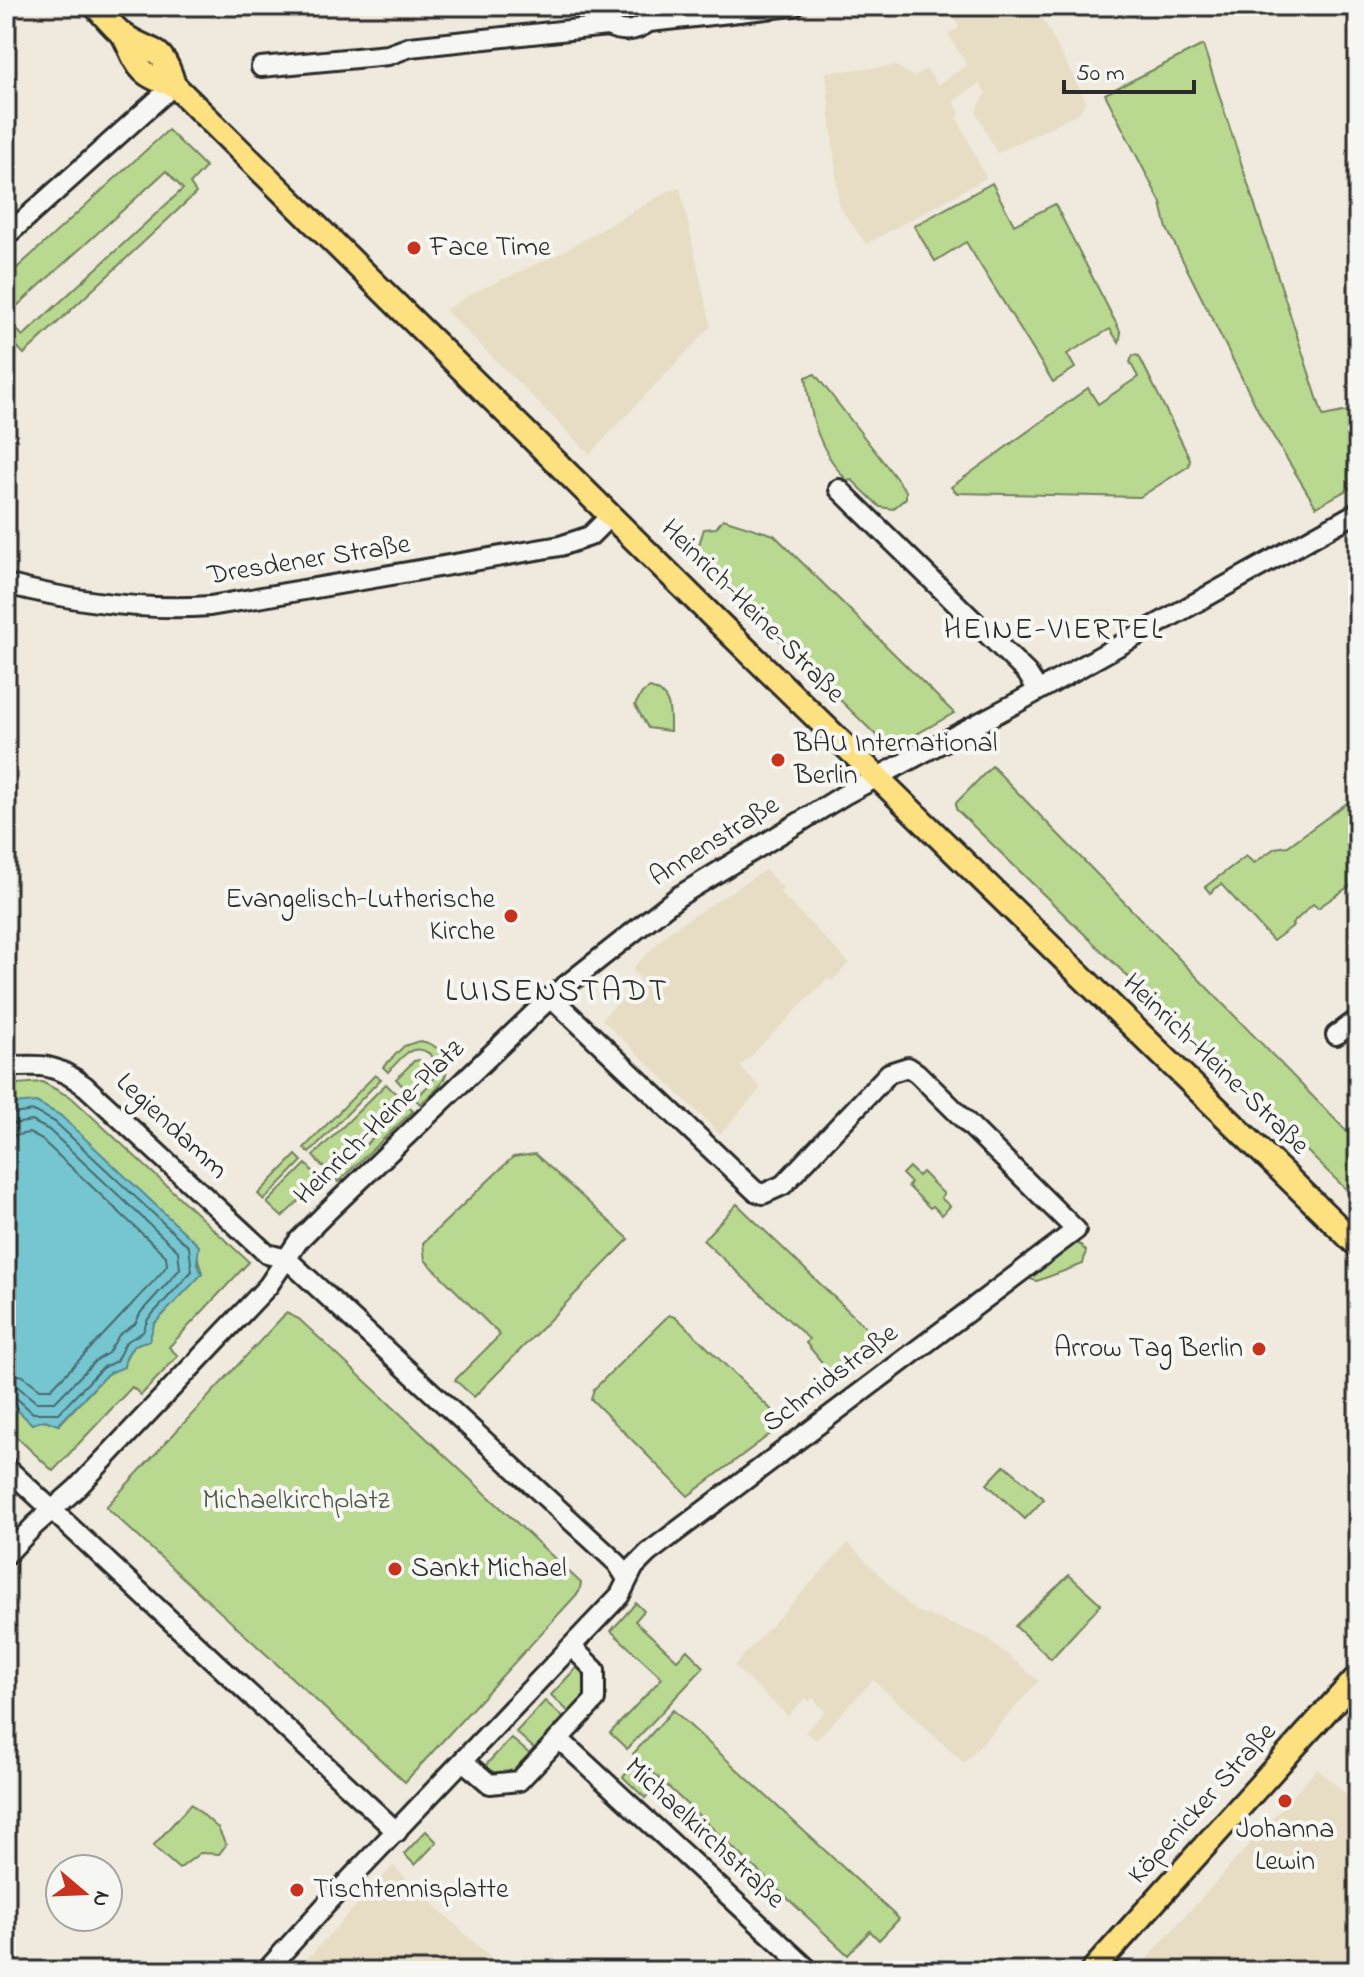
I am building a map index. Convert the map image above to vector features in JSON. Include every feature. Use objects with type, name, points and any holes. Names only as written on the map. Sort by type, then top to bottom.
[{"type":"main road","name":"Heinrich-Heine-Straße","points":[[95,6],[123,34],[138,67],[151,79],[174,85],[1358,1246]]},
{"type":"main road","name":"Köpenicker Straße","points":[[1092,1971],[1358,1676]]},
{"type":"street","points":[[261,67],[388,55],[410,47],[607,26],[620,32],[636,30],[649,22],[794,6]]},
{"type":"street","points":[[6,236],[174,85]]},
{"type":"street","points":[[839,489],[1027,673],[1038,690]]},
{"type":"street","name":"Annenstraße","points":[[551,997],[679,896],[836,799],[1358,512]]},
{"type":"street","name":"Dresdener Straße","points":[[6,584],[61,598],[92,602],[186,608],[210,606],[560,546],[590,536],[611,515]]},
{"type":"street","name":"Schmidstraße","points":[[551,997],[746,1184],[763,1194],[783,1185],[889,1073],[908,1067],[1076,1230],[671,1535],[634,1567],[627,1579]]},
{"type":"street","name":"Heinrich-Heine-Platz","points":[[287,1259],[299,1240],[319,1219],[551,997]]},
{"type":"street","points":[[1336,1035],[1358,1019]]},
{"type":"street","name":"Legiendamm","points":[[6,1067],[41,1064],[72,1076],[267,1254],[287,1259]]},
{"type":"street","points":[[6,1555],[77,1488],[268,1286],[287,1259],[617,1563],[627,1579],[620,1595],[266,1971]]},
{"type":"street","points":[[6,1467],[397,1832]]},
{"type":"street","points":[[463,1761],[490,1784],[519,1781],[595,1700],[595,1670],[572,1647]]},
{"type":"street","name":"Michaelkirchstraße","points":[[559,1739],[810,1971]]},
{"type":"shaded area","points":[[951,6],[1036,6],[1086,101],[1079,113],[997,153],[976,111],[986,93],[979,83],[954,101],[960,114],[957,117],[986,178],[866,244],[839,206],[826,72],[896,66],[914,77],[926,69],[938,85],[967,65],[948,34],[959,28]]},
{"type":"shaded area","points":[[680,188],[711,326],[590,454],[445,310],[475,292],[559,254],[667,192]]},
{"type":"shaded area","points":[[765,870],[783,888],[780,893],[849,963],[832,981],[828,978],[740,1067],[761,1088],[720,1134],[602,1019],[641,979],[632,969],[670,931]]},
{"type":"shaded area","points":[[848,1543],[914,1610],[986,1637],[1039,1681],[964,1763],[873,1680],[816,1740],[805,1732],[825,1711],[813,1698],[809,1701],[805,1698],[788,1716],[734,1666]]},
{"type":"shaded area","points":[[1317,1769],[1358,1804],[1358,1971],[1136,1971]]},
{"type":"shaded area","points":[[393,1866],[477,1945],[506,1971],[296,1971]]},
{"type":"green space","points":[[1203,45],[1323,416],[1358,409],[1358,484],[1316,507],[1261,416],[1167,229],[1161,203],[1105,94]]},
{"type":"green space","points":[[168,130],[206,167],[190,184],[196,193],[24,354],[6,335],[6,319],[23,336],[183,189],[166,171],[6,316],[6,278]]},
{"type":"green space","points":[[992,183],[1014,225],[1055,204],[1121,333],[1119,343],[1110,329],[1067,354],[1075,368],[1053,382],[966,242],[935,261],[914,226]]},
{"type":"green space","points":[[1133,355],[1139,356],[1190,459],[1189,466],[1140,497],[957,493],[951,487],[1088,388],[1098,404],[1138,377],[1130,362]]},
{"type":"green space","points":[[815,374],[906,491],[906,498],[893,509],[880,507],[852,480],[847,481],[829,457],[818,433],[808,392],[806,377]]},
{"type":"green space","points":[[723,519],[774,535],[954,713],[890,749],[695,557],[704,529],[716,528]]},
{"type":"green space","points":[[650,688],[666,699],[670,731],[648,728],[635,705],[642,693]]},
{"type":"green space","points":[[992,766],[1358,1143],[1358,1201],[956,809],[956,803]]},
{"type":"green space","points":[[1358,795],[1358,880],[1318,908],[1313,904],[1293,926],[1273,941],[1221,884],[1210,893],[1205,887],[1246,856],[1254,863],[1275,848],[1288,846]]},
{"type":"green space","points":[[419,1041],[432,1045],[442,1053],[447,1065],[442,1083],[420,1104],[415,1099],[436,1073],[435,1061],[428,1053],[412,1050],[388,1072],[383,1067],[404,1046]]},
{"type":"green space","points":[[414,1061],[425,1063],[427,1071],[407,1091],[396,1079]]},
{"type":"green space","points":[[375,1075],[381,1079],[309,1153],[304,1148]]},
{"type":"green space","points":[[42,1082],[72,1098],[249,1262],[169,1347],[178,1356],[141,1395],[132,1387],[53,1471],[6,1427],[6,1400],[32,1423],[44,1420],[59,1425],[107,1374],[123,1367],[132,1349],[149,1340],[154,1324],[202,1273],[197,1256],[14,1104],[6,1109],[6,1085]]},
{"type":"green space","points":[[386,1084],[403,1101],[328,1172],[313,1156]]},
{"type":"green space","points":[[407,1105],[413,1111],[338,1182],[333,1176]]},
{"type":"green space","points":[[535,1154],[629,1239],[474,1397],[455,1380],[500,1335],[425,1260],[423,1243],[513,1157]]},
{"type":"green space","points":[[296,1155],[302,1161],[264,1200],[258,1194]]},
{"type":"green space","points":[[306,1164],[321,1180],[282,1217],[267,1203]]},
{"type":"green space","points":[[909,1167],[918,1176],[922,1172],[944,1194],[941,1198],[950,1206],[942,1215],[933,1206],[930,1208],[908,1186],[911,1183],[902,1174]]},
{"type":"green space","points":[[737,1204],[886,1347],[838,1382],[806,1343],[809,1339],[703,1240]]},
{"type":"green space","points":[[1072,1242],[1086,1251],[1083,1264],[1037,1281],[1030,1279],[1029,1275]]},
{"type":"green space","name":"Michaelkirchplatz","points":[[286,1313],[299,1319],[581,1583],[579,1592],[405,1782],[106,1507]]},
{"type":"green space","points":[[669,1315],[677,1318],[785,1423],[688,1496],[591,1399],[594,1389]]},
{"type":"green space","points":[[1005,1465],[1044,1499],[1025,1519],[987,1484]]},
{"type":"green space","points":[[1069,1575],[1101,1604],[1051,1659],[1015,1626]]},
{"type":"green space","points":[[636,1603],[644,1611],[635,1621],[677,1660],[687,1650],[704,1667],[627,1749],[610,1733],[662,1678],[611,1631]]},
{"type":"green space","points":[[579,1665],[587,1672],[586,1698],[571,1714],[551,1695]]},
{"type":"green space","points":[[545,1701],[566,1720],[537,1751],[516,1732]]},
{"type":"green space","points":[[673,1710],[899,1919],[879,1940],[870,1931],[848,1955],[633,1754]]},
{"type":"green space","points":[[511,1738],[532,1756],[516,1773],[491,1775],[483,1768]]},
{"type":"green space","points":[[632,1767],[654,1788],[645,1798],[623,1777]]},
{"type":"green space","points":[[191,1804],[218,1828],[226,1845],[219,1854],[200,1853],[179,1869],[153,1846]]},
{"type":"green space","points":[[426,1831],[437,1842],[415,1865],[404,1854]]},
{"type":"water","points":[[36,1102],[60,1115],[199,1246],[197,1262],[202,1274],[154,1324],[149,1341],[139,1343],[132,1349],[124,1367],[107,1374],[58,1425],[45,1420],[32,1424],[6,1399],[6,1109],[13,1104]]},
{"type":"place","name":"Face Time","points":[[414,248]]},
{"type":"place","name":"BAU International Berlin","points":[[778,760]]},
{"type":"place","name":"Evangelisch-Lutherische Kirche","points":[[511,916]]},
{"type":"place","name":"Arrow Tag Berlin","points":[[1259,1349]]},
{"type":"place","name":"Sankt Michael","points":[[395,1569]]},
{"type":"place","name":"Johanna Lewin","points":[[1285,1801]]},
{"type":"place","name":"Tischtennisplatte","points":[[297,1890]]},
{"type":"district","name":"HEINE-VIERTEL","points":[[1054,631]]},
{"type":"district","name":"LUISENSTADT","points":[[557,992]]}]
